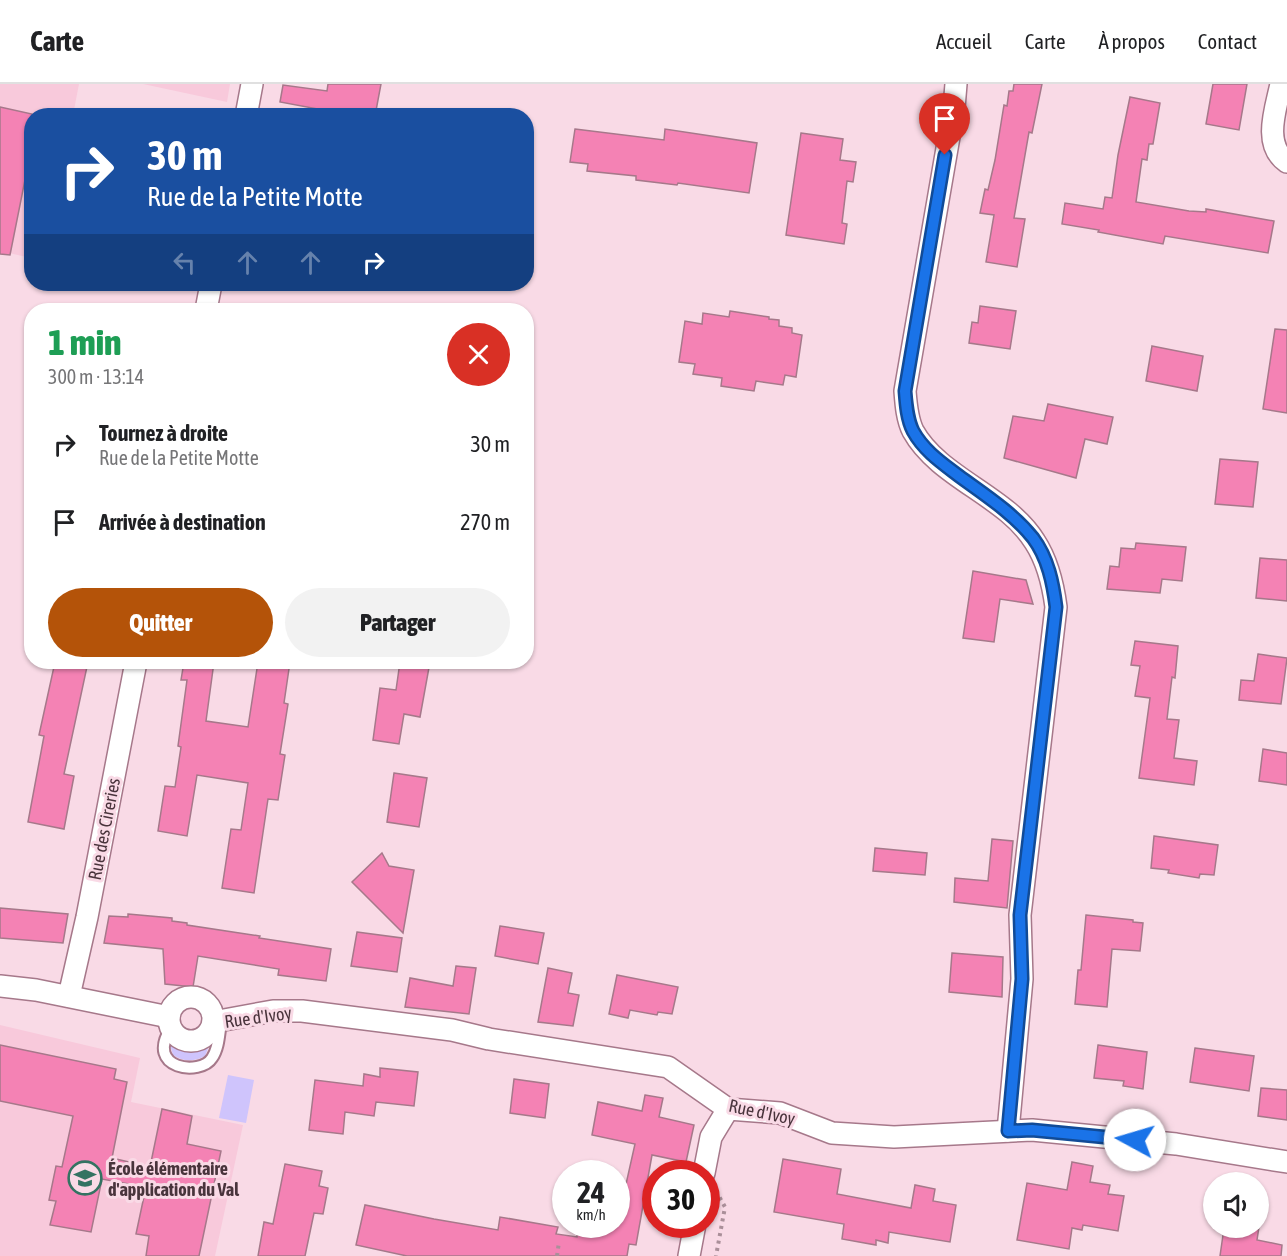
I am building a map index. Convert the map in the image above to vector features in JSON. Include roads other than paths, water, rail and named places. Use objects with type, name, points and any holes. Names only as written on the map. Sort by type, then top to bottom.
[{"type":"street","points":[[248,108],[252,84]]},
{"type":"street","points":[[956,84],[954,108],[905,391],[906,408],[913,430],[928,452],[1014,518],[1034,540],[1053,583],[1056,607],[1020,915],[1022,979],[1008,1131]]},
{"type":"street","points":[[1281,84],[1272,130],[1275,149],[1287,162]]},
{"type":"street","name":"Rue des Cireries","points":[[69,996],[87,917],[135,669]]},
{"type":"street","points":[[0,986],[69,996],[170,1022]]},
{"type":"street","points":[[192,997],[206,1003],[217,1022],[206,1035],[194,1041],[180,1038],[170,1022],[173,1006],[178,1001],[192,997]]},
{"type":"street","name":"Rue d'Ivoy","points":[[217,1022],[273,1011],[302,1011],[452,1030],[489,1039],[668,1067],[728,1109],[780,1113],[832,1133],[894,1137],[1032,1130],[1176,1144],[1287,1162]]},
{"type":"street","points":[[707,1160],[711,1137],[728,1109]]},
{"type":"street","points":[[689,1256],[692,1238]]},
{"type":"place","name":"École élémentaire d'application du Val","points":[[85,1178]]}]
